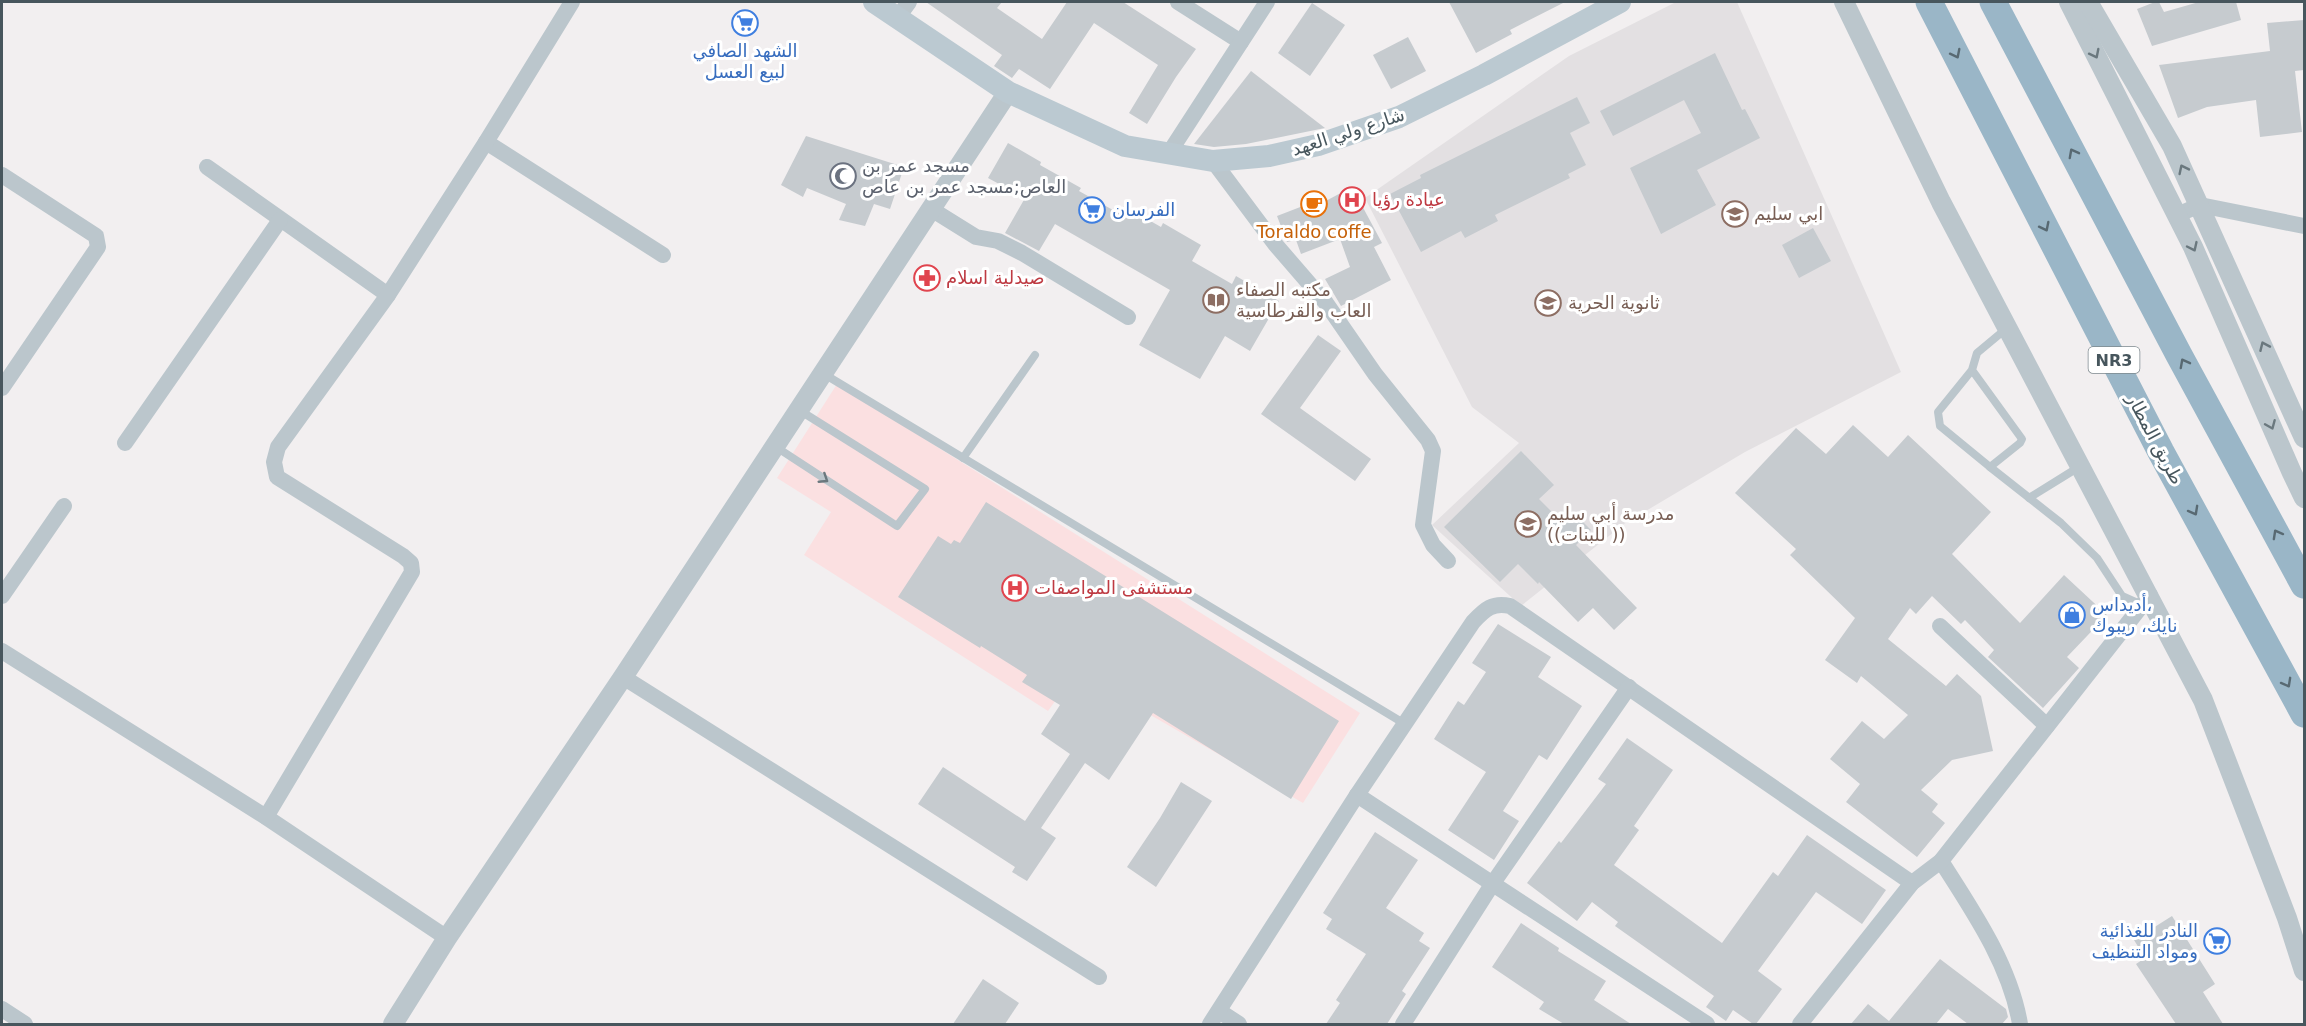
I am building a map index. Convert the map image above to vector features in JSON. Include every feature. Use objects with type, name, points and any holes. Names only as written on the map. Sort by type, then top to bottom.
[{"type":"highway","name":"طريق المطار","points":[[1929,2],[2161,452],[2304,714]]},
{"type":"highway","points":[[1993,2],[2304,585]]},
{"type":"main road","name":"شارع ولي العهد","points":[[874,2],[903,9],[1008,92],[1125,146],[1213,161],[1269,156],[1318,146],[1399,117],[1484,75],[1620,2]]},
{"type":"street","points":[[266,817],[412,572],[411,563],[403,556],[277,477],[274,462],[278,447],[388,294],[486,142],[572,2]]},
{"type":"street","points":[[1178,2],[1241,42]]},
{"type":"street","points":[[1169,153],[1267,2]]},
{"type":"street","points":[[1844,2],[1941,202],[2081,466],[2146,600],[2203,700],[2287,918],[2304,971]]},
{"type":"street","points":[[2069,2],[2177,215],[2304,498]]},
{"type":"street","points":[[2088,2],[2172,146],[2304,438]]},
{"type":"street","points":[[393,1024],[447,938],[623,677],[1008,92]]},
{"type":"street","points":[[486,142],[663,255]]},
{"type":"street","points":[[1213,161],[1275,244],[1326,303],[1375,374],[1428,440],[1433,451],[1423,525],[1433,545],[1448,561]]},
{"type":"street","points":[[207,167],[388,294]]},
{"type":"street","points":[[2,175],[96,236],[98,241],[98,247],[2,388]]},
{"type":"street","points":[[2177,215],[2200,205],[2304,226]]},
{"type":"street","points":[[931,210],[976,237],[998,241],[1022,253],[1128,317]]},
{"type":"street","points":[[125,443],[280,220]]},
{"type":"street","points":[[2,596],[64,506]]},
{"type":"street","points":[[1800,1024],[1911,883],[1941,861],[2146,600]]},
{"type":"street","points":[[1239,1024],[1214,1018],[1357,795],[1473,622],[1486,608],[1501,604],[1510,606],[1911,883]]},
{"type":"street","points":[[1940,626],[2047,726]]},
{"type":"street","points":[[2,651],[266,817],[447,938]]},
{"type":"street","points":[[623,677],[1100,977]]},
{"type":"street","points":[[1403,1024],[1493,883],[1629,687]]},
{"type":"street","points":[[1357,795],[1707,1024]]},
{"type":"street","points":[[1941,861],[1978,918],[2009,986],[2020,1024]]},
{"type":"street","points":[[2,1009],[26,1024]]},
{"type":"lane","points":[[2007,328],[1977,353],[1972,370],[1938,412],[1940,426],[2061,523],[2097,558],[2122,596],[2146,600]]},
{"type":"lane","points":[[963,458],[1035,355]]},
{"type":"lane","points":[[1972,370],[2022,439],[1990,467]]},
{"type":"lane","points":[[823,374],[1405,724]]},
{"type":"lane","points":[[775,446],[897,526],[925,489],[799,410]]},
{"type":"lane","points":[[2029,498],[2081,466]]},
{"type":"shaded area","points":[[1676,2],[1737,2],[1901,372],[1745,452],[1624,524],[1521,606],[1432,525],[1519,443],[1472,407],[1365,198],[1569,56]]},
{"type":"shaded area","points":[[837,384],[1360,713],[1303,803],[1076,672],[1048,711],[804,555],[831,512],[777,478]]},
{"type":"building","points":[[926,2],[1002,2],[997,8],[1042,39],[1067,2],[1123,2],[1196,49],[1147,124],[1129,113],[1158,65],[1094,23],[1050,89],[1019,69],[1012,78],[994,66],[1002,55]]},
{"type":"building","points":[[1449,2],[1565,2],[1510,30],[1512,34],[1476,53]]},
{"type":"building","points":[[2159,2],[2164,12],[2199,2],[2236,2],[2241,20],[2152,46],[2137,9]]},
{"type":"building","points":[[1312,3],[1345,25],[1310,76],[1278,53]]},
{"type":"building","points":[[2304,20],[2304,70],[2295,71],[2302,132],[2260,137],[2256,100],[2207,107],[2178,118],[2159,65],[2270,51],[2267,23]]},
{"type":"building","points":[[1408,37],[1426,71],[1391,89],[1373,55]]},
{"type":"building","points":[[1715,53],[1742,110],[1745,109],[1760,138],[1697,170],[1716,205],[1661,234],[1630,168],[1701,133],[1684,100],[1613,136],[1600,111]]},
{"type":"building","points":[[1251,71],[1325,128],[1246,144],[1214,147],[1194,144]]},
{"type":"building","points":[[1577,97],[1590,123],[1570,133],[1586,165],[1568,174],[1570,178],[1495,215],[1498,221],[1465,238],[1461,231],[1421,252],[1390,194],[1421,178],[1420,175]]},
{"type":"building","name":"مسجد عمر بن العاص;مسجد عمر بن عاص","points":[[806,136],[904,167],[890,209],[874,204],[865,226],[839,220],[846,204],[807,188],[803,197],[781,185]]},
{"type":"building","points":[[1008,143],[1041,162],[1040,165],[1081,188],[1079,191],[1120,214],[1124,206],[1161,227],[1163,223],[1201,245],[1192,261],[1232,284],[1236,276],[1279,301],[1250,351],[1225,336],[1200,379],[1139,345],[1170,290],[1055,224],[1039,251],[1005,233],[1025,198],[988,178]]},
{"type":"building","points":[[1352,187],[1382,243],[1374,247],[1391,280],[1341,306],[1325,279],[1350,267],[1340,239],[1301,254],[1296,240],[1287,242],[1277,216],[1321,199],[1322,203]]},
{"type":"building","points":[[1813,228],[1831,261],[1799,278],[1782,245]]},
{"type":"building","points":[[1318,335],[1341,351],[1300,408],[1371,459],[1355,481],[1261,414]]},
{"type":"building","points":[[1853,425],[1888,457],[1908,435],[1991,512],[1952,554],[2020,623],[2064,575],[2107,615],[2067,657],[2079,668],[2043,708],[1988,657],[1994,650],[1965,620],[1961,624],[1932,596],[1916,614],[1910,608],[1888,639],[1946,686],[1957,674],[1981,696],[1993,751],[1952,760],[1921,790],[1938,804],[1932,812],[1945,823],[1917,857],[1846,802],[1860,784],[1830,759],[1862,721],[1884,739],[1908,715],[1861,676],[1857,683],[1825,660],[1855,618],[1790,555],[1796,549],[1735,493],[1796,428],[1826,454]]},
{"type":"building","name":"مدرسة أبي سليم ((للبنات ))","points":[[1521,451],[1554,485],[1539,499],[1563,523],[1573,512],[1591,530],[1576,545],[1637,608],[1614,630],[1593,608],[1578,622],[1518,564],[1500,582],[1444,527]]},
{"type":"building","points":[[986,502],[1339,721],[1291,799],[1153,713],[1109,780],[1085,763],[1041,828],[1056,838],[1027,881],[1012,872],[1015,867],[918,804],[943,767],[1025,821],[1070,754],[1041,734],[1060,705],[1022,682],[1027,675],[898,597],[938,536],[951,544],[954,540],[960,543]]},
{"type":"building","points":[[1498,624],[1551,657],[1538,677],[1582,706],[1547,760],[1539,755],[1503,811],[1519,821],[1494,860],[1448,830],[1486,772],[1434,739],[1458,701],[1464,705],[1486,672],[1472,663]]},
{"type":"building","points":[[1627,738],[1673,770],[1634,826],[1639,830],[1614,865],[1722,943],[1773,872],[1778,876],[1807,835],[1886,890],[1862,924],[1816,892],[1758,971],[1782,989],[1756,1024],[1733,1010],[1726,1021],[1706,1007],[1714,996],[1615,926],[1618,922],[1592,902],[1577,921],[1527,883],[1606,784],[1598,779]]},
{"type":"building","points":[[1181,782],[1212,801],[1156,887],[1127,867]]},
{"type":"building","points":[[1375,832],[1418,860],[1386,908],[1424,933],[1419,941],[1430,948],[1402,991],[1406,994],[1387,1024],[1326,1024],[1340,1003],[1336,1000],[1366,954],[1326,929],[1332,919],[1323,913]]},
{"type":"building","points":[[2172,916],[2215,984],[2203,992],[2223,1024],[2176,1024],[2136,964],[2145,958],[2134,940]]},
{"type":"building","points":[[1521,923],[1559,948],[1558,951],[1606,981],[1594,1000],[1631,1024],[1564,1024],[1539,1009],[1544,1002],[1492,967]]},
{"type":"building","points":[[1940,959],[2006,1009],[2008,1017],[2002,1024],[1968,1024],[1948,1009],[1936,1024],[1851,1024],[1868,1004],[1889,1021]]},
{"type":"building","points":[[983,979],[1019,1003],[1005,1024],[953,1024]]},
{"type":"place","name":"الشهد الصافي لبيع العسل","points":[[745,23]]},
{"type":"place","name":"مسجد عمر بن العاص;مسجد عمر بن عاص","points":[[843,176]]},
{"type":"place","name":"عيادة رؤيا","points":[[1352,200]]},
{"type":"place","name":"Toraldo coffe","points":[[1314,204]]},
{"type":"place","name":"الفرسان","points":[[1092,210]]},
{"type":"place","name":"ابي سليم","points":[[1735,214]]},
{"type":"place","name":"صيدلية اسلام","points":[[927,278]]},
{"type":"place","name":"مكتبه الصفاء العاب والقرطاسية","points":[[1216,300]]},
{"type":"place","name":"ثانوية الحرية","points":[[1548,303]]},
{"type":"place","name":"مدرسة أبي سليم ((للبنات ))","points":[[1528,524]]},
{"type":"place","name":"مستشفى المواصفات","points":[[1015,588]]},
{"type":"place","name":"أديداس، نايك، ريبوك","points":[[2072,615]]},
{"type":"place","name":"النادر للغذائية ومواد التنظيف","points":[[2217,941]]}]
